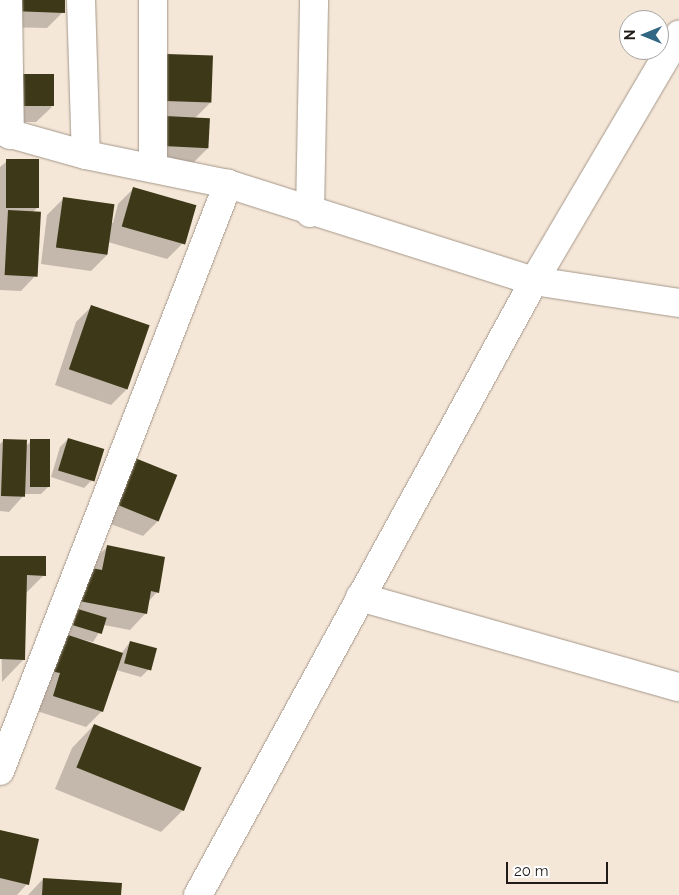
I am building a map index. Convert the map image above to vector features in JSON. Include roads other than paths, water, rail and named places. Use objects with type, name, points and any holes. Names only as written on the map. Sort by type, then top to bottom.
[{"type":"street","points":[[8,0],[5,133],[86,155],[154,167],[228,184],[310,213],[534,282],[679,303]]},
{"type":"street","points":[[81,0],[86,155]]},
{"type":"street","points":[[153,0],[154,167]]},
{"type":"street","points":[[310,213],[314,0]]},
{"type":"street","points":[[198,895],[534,282],[679,35]]},
{"type":"street","points":[[0,771],[228,184]]},
{"type":"street","points":[[360,597],[679,687]]}]
